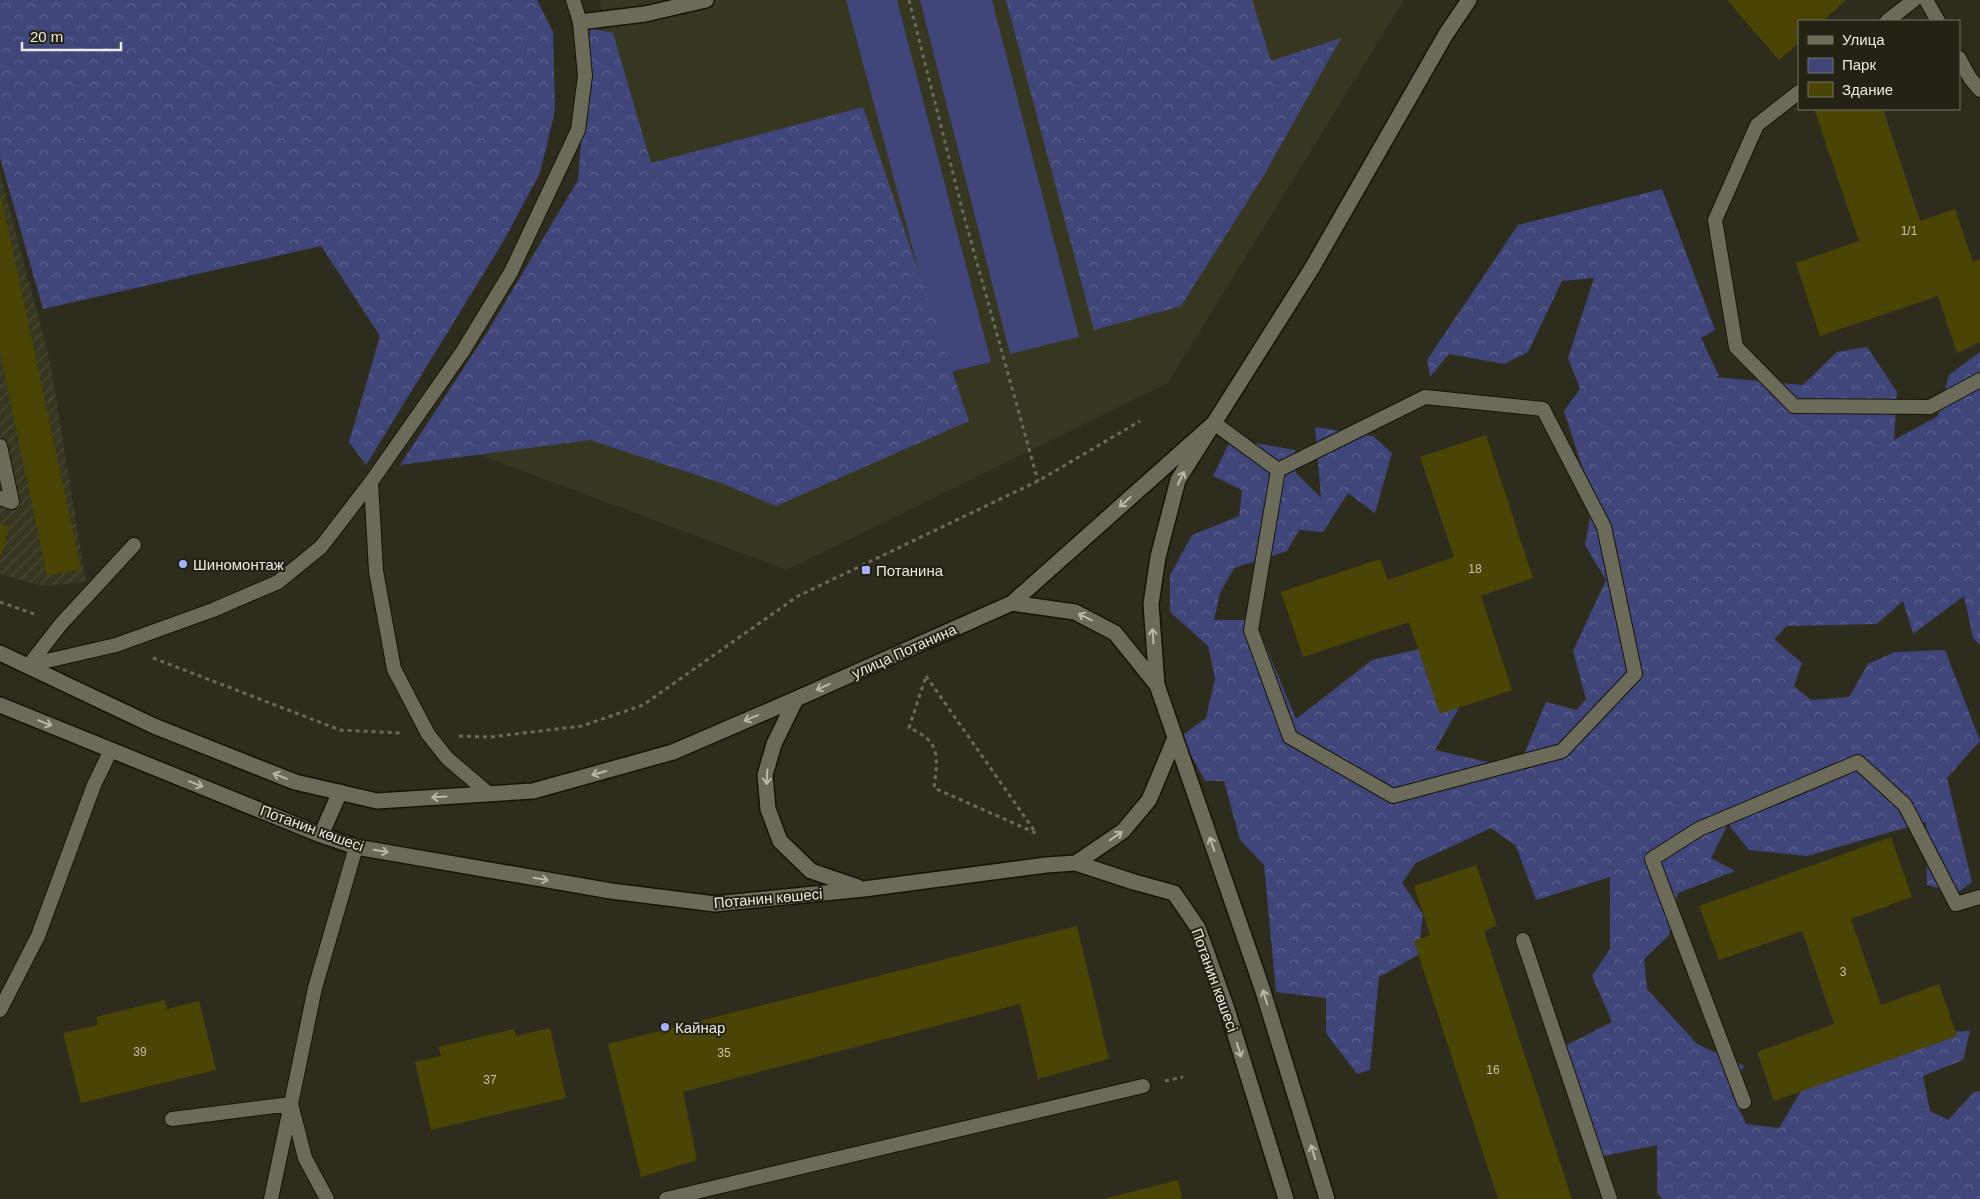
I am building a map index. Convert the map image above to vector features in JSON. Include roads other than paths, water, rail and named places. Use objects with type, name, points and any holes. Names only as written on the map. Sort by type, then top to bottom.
[{"type":"main road","points":[[580,22],[645,14],[706,0]]},
{"type":"main road","points":[[1327,1199],[1262,988],[1157,685],[1151,604],[1158,557],[1178,480],[1312,268],[1446,34],[1469,0]]},
{"type":"main road","points":[[1012,603],[1214,424]]},
{"type":"main road","points":[[1012,603],[1075,612],[1115,633],[1157,685]]},
{"type":"main road","name":"улица Потанина","points":[[796,699],[1012,603]]},
{"type":"main road","points":[[0,653],[154,726],[295,782],[377,801],[533,792],[673,752],[796,699]]},
{"type":"main road","points":[[796,699],[774,744],[766,775],[768,809],[780,841],[811,872],[864,889]]},
{"type":"main road","name":"Потанин көшесі","points":[[0,705],[356,847],[611,891],[715,904],[864,889],[1046,865],[1076,863],[1174,893],[1198,928],[1227,1009],[1286,1199]]},
{"type":"main road","points":[[1076,863],[1123,831],[1149,800],[1174,738]]},
{"type":"main road","points":[[321,834],[340,792]]},
{"type":"lane","points":[[28,666],[116,645],[213,610],[278,582],[321,547],[371,482],[463,351],[511,272],[578,130],[585,76],[580,22],[573,0]]},
{"type":"lane","points":[[1888,20],[1914,0]]},
{"type":"lane","points":[[1926,0],[1937,20]]},
{"type":"lane","points":[[1960,60],[1970,78],[1980,90]]},
{"type":"lane","points":[[1798,93],[1757,125],[1715,220],[1736,347],[1794,406],[1930,407],[1980,380]]},
{"type":"lane","points":[[1425,397],[1543,409],[1604,528],[1634,674],[1562,751],[1392,796],[1290,737],[1251,630],[1278,470],[1425,397]]},
{"type":"lane","points":[[1214,424],[1278,470]]},
{"type":"lane","points":[[0,446],[12,502],[0,498]]},
{"type":"lane","points":[[371,482],[376,571],[394,669],[428,734],[447,758],[489,794]]},
{"type":"lane","points":[[28,666],[61,624],[134,546]]},
{"type":"lane","points":[[0,1010],[38,936],[94,785],[111,750]]},
{"type":"lane","points":[[1744,1102],[1652,859],[1698,829],[1858,762],[1905,805],[1956,904],[1980,897]]},
{"type":"lane","points":[[271,1199],[315,988],[356,847]]},
{"type":"lane","points":[[1523,940],[1610,1199]]},
{"type":"lane","points":[[666,1199],[1143,1086]]},
{"type":"lane","points":[[172,1120],[291,1104]]},
{"type":"lane","points":[[291,1104],[304,1158],[326,1199]]},
{"type":"place","name":"Шиномонтаж","points":[[183,564]]},
{"type":"place","name":"Потанина","points":[[866,570]]},
{"type":"place","name":"Кайнар","points":[[665,1027]]}]
